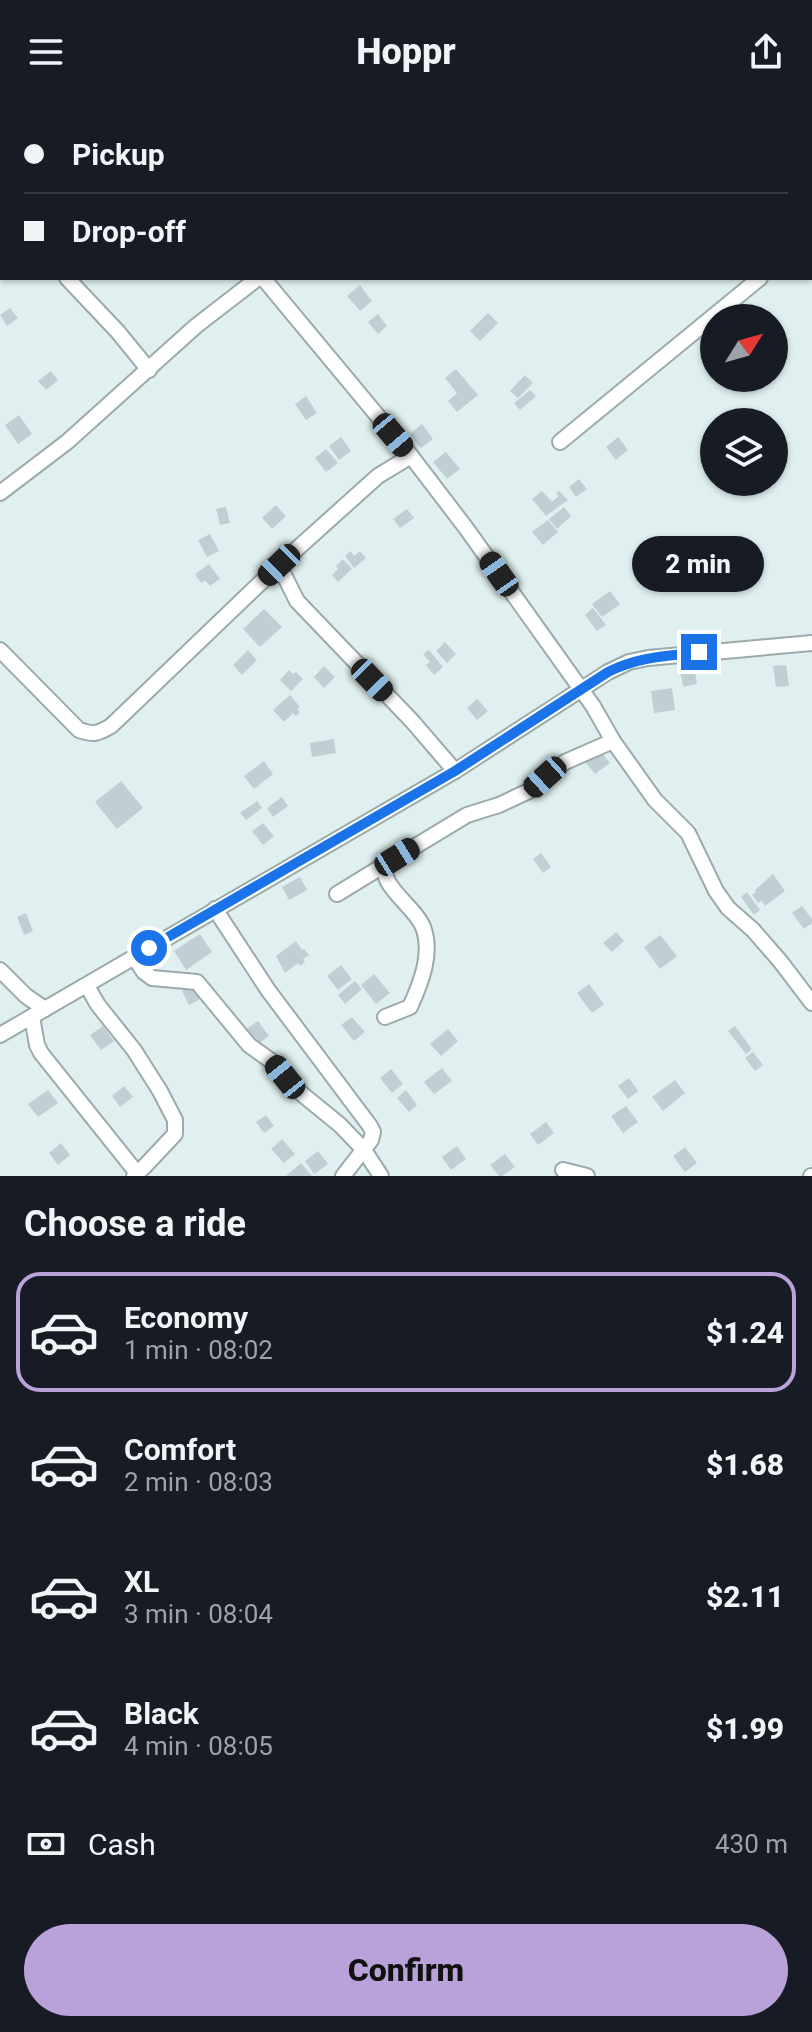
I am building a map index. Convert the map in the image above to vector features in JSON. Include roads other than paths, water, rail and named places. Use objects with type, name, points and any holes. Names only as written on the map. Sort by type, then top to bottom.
[{"type":"street","points":[[69,280],[149,370]]},
{"type":"street","points":[[0,493],[67,442],[196,326],[253,280]]},
{"type":"street","points":[[255,280],[411,456],[581,689],[655,800],[688,833],[722,900],[780,961],[812,1003]]},
{"type":"street","points":[[560,442],[758,280]]},
{"type":"street","points":[[2,657],[79,730],[99,734],[378,476],[411,456]]},
{"type":"street","points":[[279,565],[297,601],[412,721],[455,771]]},
{"type":"street","points":[[0,1035],[455,771],[608,672],[629,662],[648,658],[812,643]]},
{"type":"street","points":[[337,894],[467,815],[529,791],[565,762],[613,741]]},
{"type":"street","points":[[385,1017],[406,1010],[412,1003],[425,969],[426,941],[423,927],[414,911],[386,879],[386,864]]},
{"type":"street","points":[[215,909],[268,990],[373,1132],[371,1140],[343,1176]]},
{"type":"street","points":[[134,957],[152,978],[197,982],[249,1045],[274,1063],[302,1094],[340,1125],[364,1150],[381,1176]]},
{"type":"street","points":[[0,970],[26,996],[45,1009]]},
{"type":"street","points":[[32,1017],[41,1053],[141,1173],[175,1134],[175,1120],[134,1050],[87,986]]},
{"type":"street","points":[[563,1170],[587,1176]]}]
